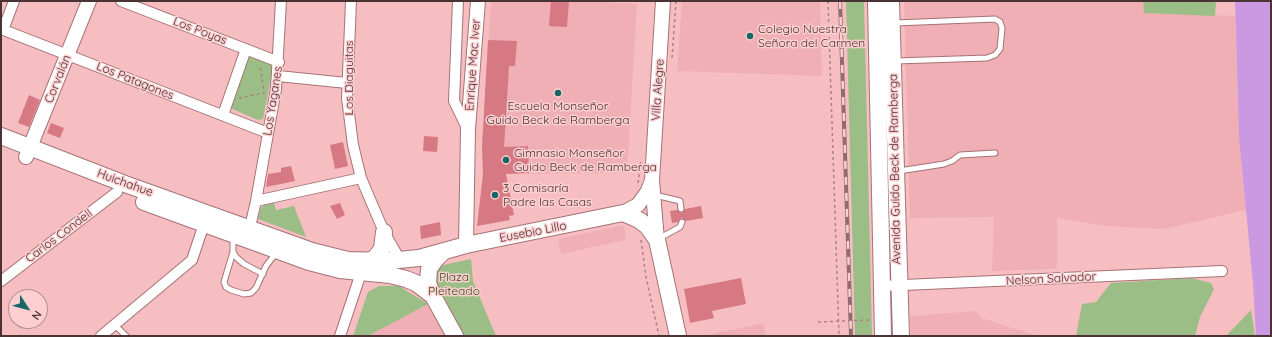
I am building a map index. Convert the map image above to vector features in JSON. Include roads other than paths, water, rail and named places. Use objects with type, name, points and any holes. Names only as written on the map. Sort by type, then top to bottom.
[{"type":"main road","name":"Corvalán","points":[[28,152],[89,1]]},
{"type":"main road","name":"Enrique Mac Iver","points":[[466,245],[468,130],[478,1]]},
{"type":"main road","name":"Villa Alegre","points":[[664,1],[652,180],[657,240],[678,336]]},
{"type":"main road","name":"Avenida Guido Beck de Ramberga","points":[[876,1],[883,336]]},
{"type":"main road","name":"Avenida Guido Beck de Ramberga","points":[[891,1],[898,286],[901,336]]},
{"type":"main road","name":"Huichahue","points":[[1,136],[28,152],[117,192],[204,224],[322,254],[406,279],[416,283],[432,296]]},
{"type":"main road","name":"Huichahue","points":[[1,148],[28,152],[125,184],[243,234],[278,251],[330,268],[364,267],[400,260]]},
{"type":"main road","name":"Villa Alegre","points":[[623,213],[638,205],[648,191],[652,180]]},
{"type":"main road","name":"Eusebio Lillo","points":[[400,260],[623,213]]},
{"type":"main road","points":[[623,213],[639,220],[647,226],[657,240]]},
{"type":"main road","points":[[364,267],[375,258],[382,249],[384,232]]},
{"type":"main road","points":[[444,251],[436,259],[427,274],[428,283],[432,296],[454,336]]},
{"type":"street","points":[[2,29],[14,1]]},
{"type":"street","name":"Los Poyas","points":[[121,1],[279,62]]},
{"type":"street","name":"Los Yaganes","points":[[256,201],[278,76],[281,1]]},
{"type":"street","name":"Los Diaguitas","points":[[351,1],[347,82],[350,128],[361,178],[384,232],[400,260]]},
{"type":"street","name":"Enrique Mac Iver","points":[[458,1],[454,101],[468,130]]},
{"type":"street","name":"Los Patagones","points":[[2,29],[268,133]]},
{"type":"street","points":[[223,115],[246,49]]},
{"type":"street","points":[[278,76],[347,82]]},
{"type":"street","points":[[243,234],[256,201],[361,178]]},
{"type":"street","name":"Carlos Condell","points":[[1,281],[117,192]]},
{"type":"street","points":[[101,336],[192,260],[204,224]]},
{"type":"street","points":[[340,336],[364,267]]},
{"type":"street","name":"Nelson Salvador","points":[[881,286],[1222,271]]},
{"type":"lane","points":[[892,23],[995,19],[1000,22],[1002,28],[1000,49],[995,55],[987,58],[893,62]]},
{"type":"lane","points":[[896,171],[944,164],[952,161],[960,155],[995,153]]},
{"type":"lane","points":[[654,194],[680,202],[681,210]]},
{"type":"lane","points":[[657,240],[680,227],[682,222]]},
{"type":"lane","points":[[243,234],[233,252],[224,282],[226,287],[244,294],[250,293],[256,288],[266,266],[278,251]]},
{"type":"lane","points":[[233,252],[244,264],[263,274]]},
{"type":"lane","points":[[115,325],[126,336]]},
{"type":"railway","points":[[840,1],[851,336]]},
{"type":"place","name":"Colegio Nuestra Señora del Carmen","points":[[750,36]]},
{"type":"place","name":"Escuela Monseñor Guido Beck de Ramberga","points":[[558,93]]},
{"type":"place","name":"Gimnasio Monseñor Guido Beck de Ramberga","points":[[506,160]]},
{"type":"place","name":"3 Comisaría Padre las Casas","points":[[495,195]]},
{"type":"park label","name":"Plaza Pleiteado","points":[[454,284]]}]
